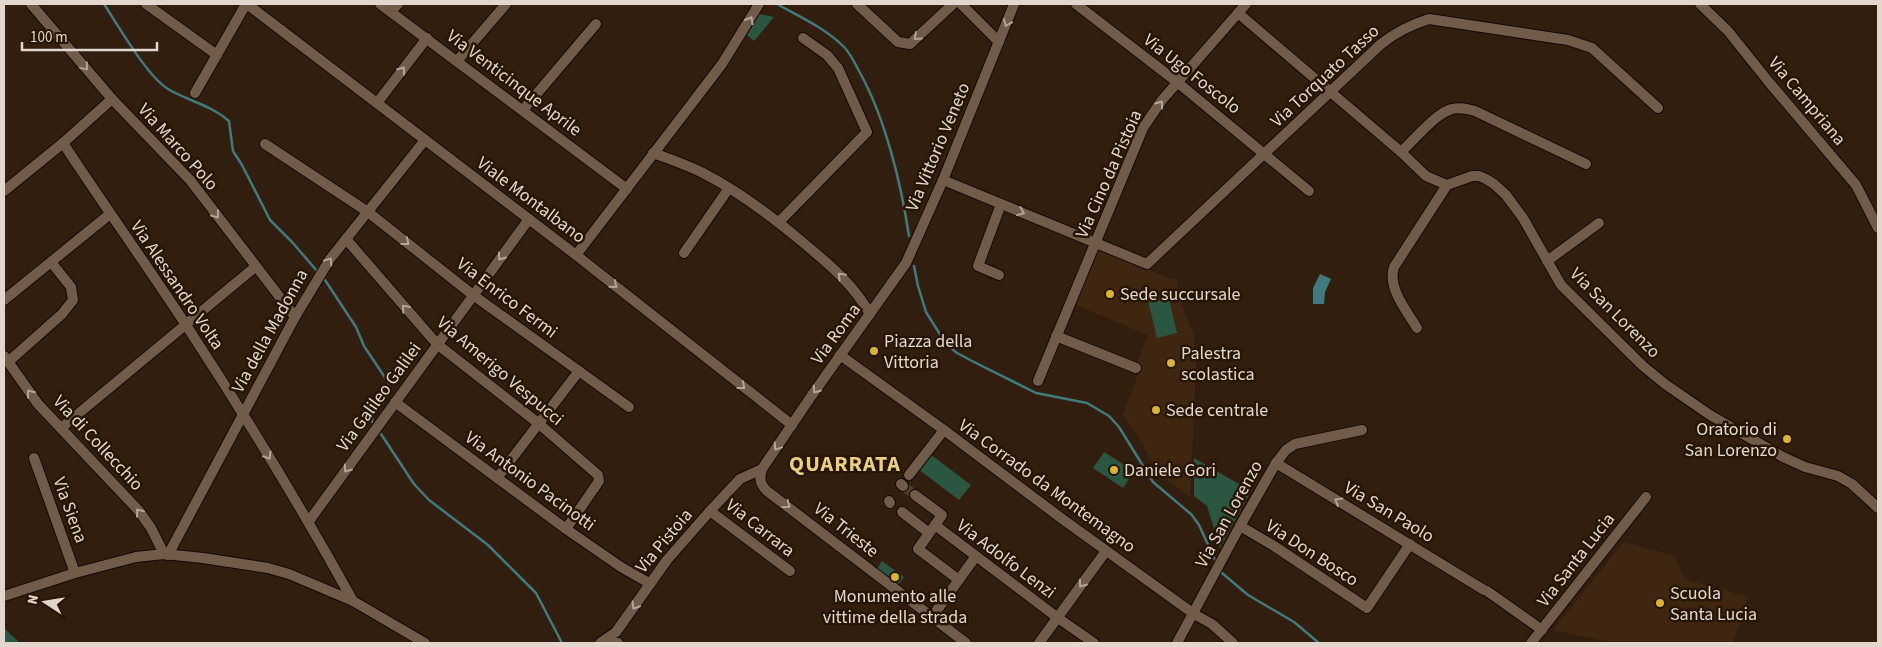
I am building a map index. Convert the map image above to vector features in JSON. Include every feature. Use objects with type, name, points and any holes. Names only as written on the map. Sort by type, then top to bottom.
[{"type":"street","name":"Via Marco Polo","points":[[31,4],[112,99],[190,180],[295,317]]},
{"type":"street","points":[[146,4],[217,55]]},
{"type":"street","points":[[195,93],[247,4]]},
{"type":"street","name":"Viale Montalbano","points":[[247,4],[576,255],[792,425]]},
{"type":"street","name":"Via Venticinque Aprile","points":[[380,4],[394,7],[426,38],[627,189]]},
{"type":"street","points":[[457,61],[506,4]]},
{"type":"street","points":[[576,255],[722,64],[759,4]]},
{"type":"street","points":[[857,4],[898,42],[910,44],[953,4]]},
{"type":"street","points":[[961,4],[999,42]]},
{"type":"street","name":"Via Vittorio Veneto","points":[[906,263],[943,180],[1014,4]]},
{"type":"street","name":"Via Ugo Foscolo","points":[[1076,4],[1177,82],[1309,191]]},
{"type":"street","name":"Via Campriana","points":[[1700,4],[1728,31],[1856,186],[1878,228]]},
{"type":"street","points":[[1240,7],[1331,93],[1401,152],[1426,176],[1447,185],[1394,266],[1392,274],[1397,293],[1417,328]]},
{"type":"street","name":"Via Cino da Pistoia","points":[[1038,381],[1143,128],[1162,100],[1240,7]]},
{"type":"street","name":"Via Torquato Tasso","points":[[1096,243],[1147,264],[1394,34],[1412,24],[1429,19],[1568,40],[1586,45],[1599,53],[1658,108]]},
{"type":"street","points":[[523,110],[596,24]]},
{"type":"street","points":[[377,103],[426,38]]},
{"type":"street","points":[[779,222],[867,132],[838,68],[827,55],[803,38]]},
{"type":"street","points":[[4,191],[63,143],[112,99]]},
{"type":"street","points":[[1401,152],[1441,114],[1450,109],[1462,108],[1475,111],[1586,164]]},
{"type":"street","name":"Via della Madonna","points":[[166,555],[295,317],[330,259],[425,140]]},
{"type":"street","name":"Via Alessandro Volta","points":[[63,143],[186,325],[243,415],[309,521],[353,601]]},
{"type":"street","name":"Via Enrico Fermi","points":[[266,144],[368,212],[473,294],[629,407]]},
{"type":"street","points":[[653,153],[702,172],[779,222],[841,275],[858,294],[870,314]]},
{"type":"street","name":"Via San Lorenzo","points":[[1447,185],[1472,176],[1479,176],[1494,184],[1506,195],[1523,218],[1562,285],[1643,366],[1665,384],[1710,415],[1783,457],[1805,467],[1838,476],[1852,484],[1878,508]]},
{"type":"street","points":[[943,180],[1096,243]]},
{"type":"street","points":[[684,253],[729,188]]},
{"type":"street","points":[[999,275],[978,266],[1001,204]]},
{"type":"street","points":[[4,300],[110,214]]},
{"type":"street","name":"Via Galileo Galilei","points":[[309,521],[529,219]]},
{"type":"street","points":[[1547,261],[1599,223]]},
{"type":"street","name":"Via Amerigo Vespucci","points":[[346,239],[437,344],[538,424],[598,476],[599,481],[566,529]]},
{"type":"street","points":[[6,359],[62,314],[73,300],[71,288],[51,262]]},
{"type":"street","name":"Via Roma","points":[[792,425],[906,263]]},
{"type":"street","points":[[61,428],[255,267]]},
{"type":"street","points":[[1056,336],[1136,368]]},
{"type":"street","name":"Via Corrado da Montemagno","points":[[840,355],[1106,551],[1194,614],[1212,624],[1233,643]]},
{"type":"street","name":"Via di Collecchio","points":[[6,359],[38,404],[139,511],[166,555]]},
{"type":"street","points":[[497,478],[579,370]]},
{"type":"street","name":"Via Antonio Pacinotti","points":[[395,402],[566,529],[621,567],[649,583]]},
{"type":"street","points":[[762,469],[792,425]]},
{"type":"street","points":[[909,475],[944,430]]},
{"type":"street","name":"Via San Lorenzo","points":[[1177,643],[1240,526],[1276,463],[1286,450],[1294,444],[1362,430]]},
{"type":"street","name":"Via Siena","points":[[34,458],[75,573]]},
{"type":"street","name":"Via San Paolo","points":[[1276,463],[1486,590],[1542,630]]},
{"type":"street","name":"Via Pistoia","points":[[601,643],[616,632],[628,617],[649,583],[710,511],[740,479],[762,469]]},
{"type":"street","name":"Via Trieste","points":[[762,469],[760,481],[767,491],[966,643]]},
{"type":"street","points":[[915,495],[942,516],[918,549],[959,580]]},
{"type":"street","name":"Via Santa Lucia","points":[[1531,643],[1646,497]]},
{"type":"street","name":"Via Carrara","points":[[710,511],[790,571]]},
{"type":"street","name":"Via Adolfo Lenzi","points":[[902,512],[976,556],[1094,643]]},
{"type":"street","name":"Via Don Bosco","points":[[1240,526],[1274,546],[1367,608],[1410,544]]},
{"type":"street","points":[[1039,643],[1106,551]]},
{"type":"street","points":[[4,596],[75,573],[136,557],[166,555],[236,562],[289,574],[353,601],[425,643]]},
{"type":"street","points":[[932,617],[976,556]]},
{"type":"street","points":[[601,643],[618,643]]},
{"type":"shaded area","points":[[1096,249],[1172,279],[1176,278],[1182,306],[1194,336],[1196,368],[1190,497],[1162,476],[1144,448],[1145,446],[1123,415],[1138,374],[1134,372],[1148,335],[1073,304]]},
{"type":"shaded area","points":[[1624,542],[1674,556],[1685,579],[1748,597],[1733,643],[1613,643],[1553,630]]},
{"type":"green space","points":[[759,14],[774,17],[754,41],[747,35]]},
{"type":"green space","points":[[1168,295],[1177,333],[1157,338],[1148,300]]},
{"type":"green space","name":"Daniele Gori","points":[[1104,452],[1134,471],[1123,488],[1093,468]]},
{"type":"green space","points":[[930,454],[971,485],[959,500],[918,469]]},
{"type":"green space","points":[[1194,458],[1251,491],[1220,548],[1207,506],[1194,496]]},
{"type":"green space","points":[[882,561],[904,577],[898,585],[877,569]]},
{"type":"green space","points":[[4,628],[20,643],[4,643]]},
{"type":"water","points":[[1320,274],[1331,279],[1325,292],[1324,304],[1313,304],[1313,288]]},
{"type":"waterway","points":[[104,4],[142,62],[160,83],[168,89],[215,111],[229,121],[233,151],[270,220],[317,271]]},
{"type":"waterway","points":[[777,4],[830,35],[845,48],[853,59],[877,109],[891,151],[909,236]]},
{"type":"waterway","points":[[914,266],[926,312],[946,344],[957,353],[1036,393],[1087,403],[1109,416],[1119,427],[1153,482],[1192,515],[1199,525],[1215,560]]},
{"type":"waterway","points":[[325,280],[356,327],[364,346],[388,382],[387,395],[375,412],[372,422]]},
{"type":"waterway","points":[[381,434],[414,484],[429,500],[488,545],[536,593],[562,643]]},
{"type":"waterway","points":[[1222,573],[1248,595],[1294,622],[1319,643]]},
{"type":"tunnel","points":[[903,486],[915,495]]},
{"type":"place","name":"Sede succursale","points":[[1110,294]]},
{"type":"place","name":"Piazza della Vittoria","points":[[874,351]]},
{"type":"place","name":"Palestra scolastica","points":[[1171,363]]},
{"type":"place","name":"Sede centrale","points":[[1156,410]]},
{"type":"place","name":"Oratorio di San Lorenzo","points":[[1787,439]]},
{"type":"place","name":"Daniele Gori","points":[[1114,470]]},
{"type":"place","name":"Monumento alle vittime della strada","points":[[895,577]]},
{"type":"place","name":"Scuola Santa Lucia","points":[[1660,603]]},
{"type":"district","name":"QUARRATA","points":[[845,464]]}]
